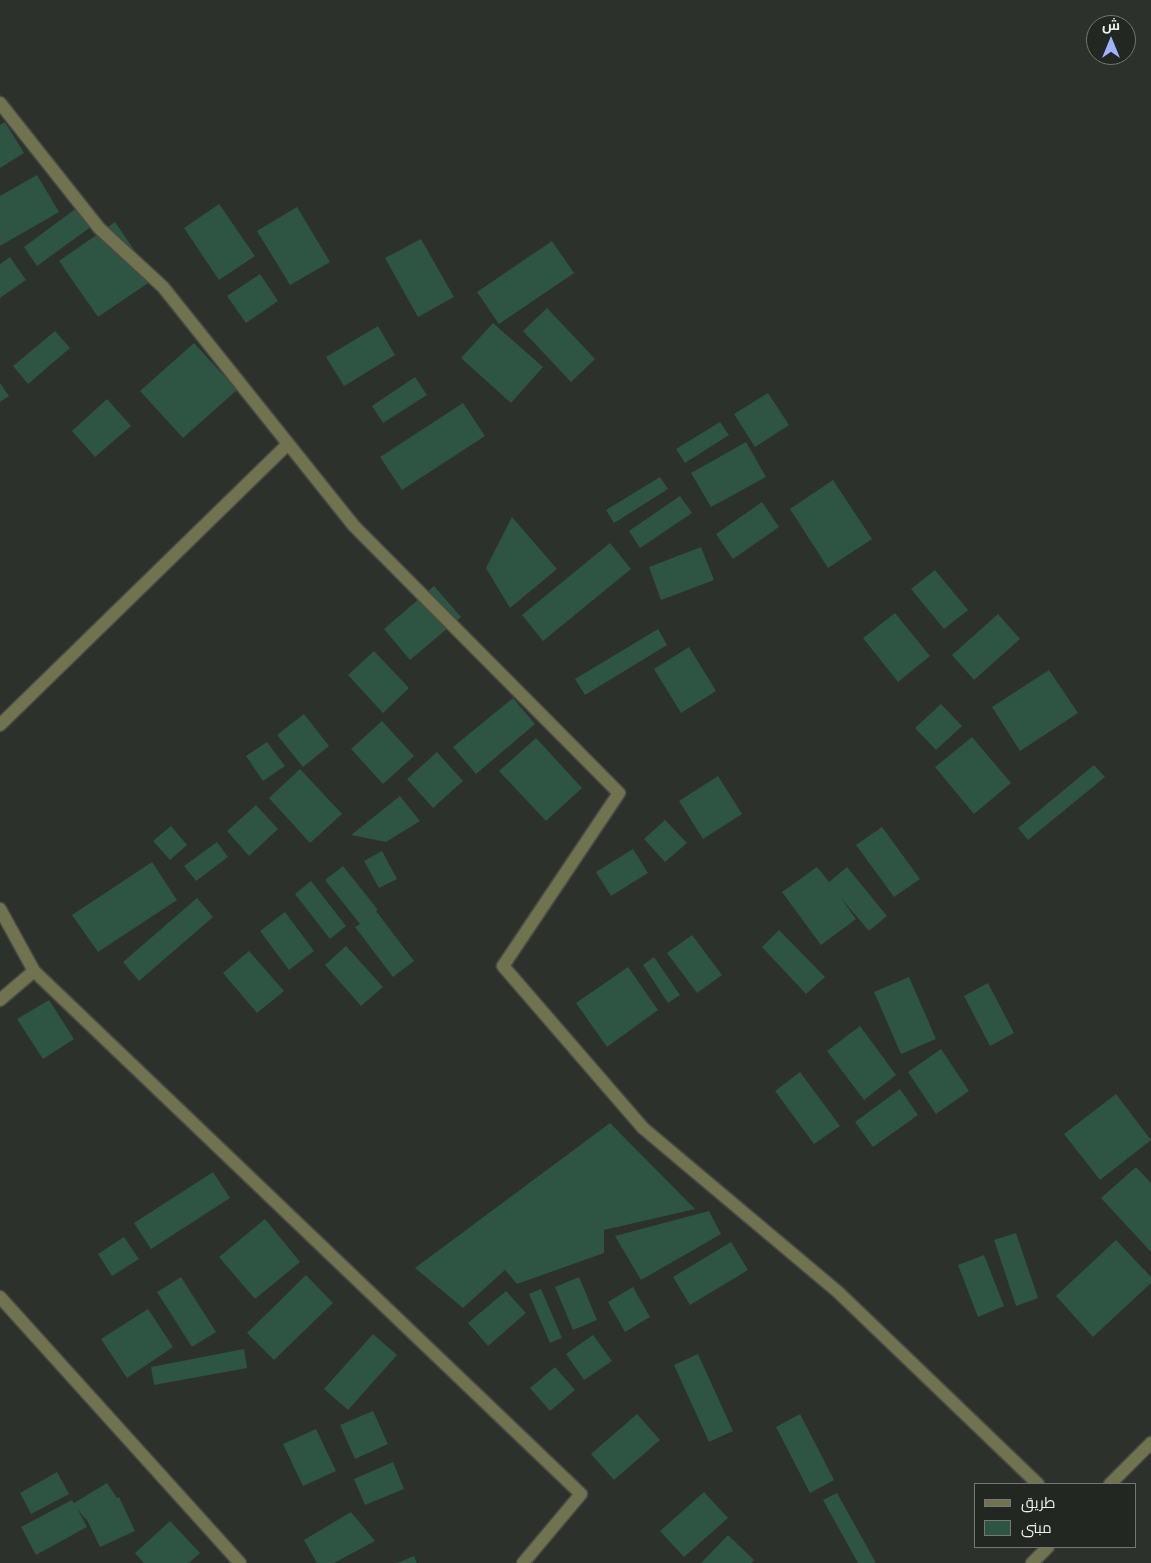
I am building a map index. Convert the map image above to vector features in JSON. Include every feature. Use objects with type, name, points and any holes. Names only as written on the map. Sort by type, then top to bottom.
[{"type":"street","points":[[0,103],[99,228],[163,287],[354,526],[619,793],[503,966],[643,1128],[838,1292],[1037,1483]]},
{"type":"street","points":[[0,725],[288,444]]},
{"type":"street","points":[[0,909],[34,971],[581,1494],[523,1563]]},
{"type":"street","points":[[0,1000],[34,971]]},
{"type":"street","points":[[0,1297],[240,1563]]},
{"type":"street","points":[[1111,1483],[1151,1443]]},
{"type":"street","points":[[1032,1563],[1047,1548]]},
{"type":"building","points":[[5,122],[24,153],[0,168],[0,125]]},
{"type":"building","points":[[37,175],[59,212],[0,246],[0,196]]},
{"type":"building","points":[[219,204],[255,256],[219,280],[184,228]]},
{"type":"building","points":[[78,207],[92,226],[37,266],[24,247]]},
{"type":"building","points":[[297,207],[330,262],[290,285],[257,231]]},
{"type":"building","points":[[115,222],[154,279],[98,317],[59,261]]},
{"type":"building","points":[[421,239],[454,297],[418,317],[385,258]]},
{"type":"building","points":[[552,241],[574,273],[499,324],[477,292]]},
{"type":"building","points":[[10,257],[26,280],[0,298],[0,264]]},
{"type":"building","points":[[260,274],[278,301],[246,323],[227,296]]},
{"type":"building","points":[[547,308],[595,359],[571,382],[523,331]]},
{"type":"building","points":[[493,323],[543,367],[511,403],[461,358]]},
{"type":"building","points":[[378,326],[395,355],[344,386],[326,357]]},
{"type":"building","points":[[55,331],[70,348],[28,384],[13,366]]},
{"type":"building","points":[[194,343],[237,390],[183,438],[140,391]]},
{"type":"building","points":[[415,377],[427,395],[383,423],[372,406]]},
{"type":"building","points":[[0,383],[9,396],[0,402]]},
{"type":"building","points":[[768,393],[789,425],[755,447],[734,414]]},
{"type":"building","points":[[107,399],[131,426],[95,457],[72,431]]},
{"type":"building","points":[[463,403],[485,436],[402,490],[380,457]]},
{"type":"building","points":[[720,422],[729,435],[685,463],[676,449]]},
{"type":"building","points":[[746,442],[766,477],[711,507],[691,473]]},
{"type":"building","points":[[660,477],[668,489],[614,523],[606,510]]},
{"type":"building","points":[[833,480],[872,539],[828,568],[790,509]]},
{"type":"building","points":[[680,496],[692,513],[640,548],[629,531]]},
{"type":"building","points":[[762,502],[779,527],[733,559],[716,534]]},
{"type":"building","points":[[512,517],[557,569],[510,608],[486,568]]},
{"type":"building","points":[[610,543],[631,569],[543,641],[522,615]]},
{"type":"building","points":[[701,547],[714,580],[661,600],[649,567]]},
{"type":"building","points":[[935,570],[968,610],[944,629],[911,589]]},
{"type":"building","points":[[434,586],[461,617],[410,660],[384,629]]},
{"type":"building","points":[[895,613],[930,656],[898,682],[863,638]]},
{"type":"building","points":[[998,614],[1020,639],[974,680],[952,655]]},
{"type":"building","points":[[658,629],[667,645],[585,695],[575,679]]},
{"type":"building","points":[[689,647],[716,691],[681,713],[654,669]]},
{"type":"building","points":[[374,651],[409,688],[383,713],[348,675]]},
{"type":"building","points":[[1049,670],[1078,713],[1020,751],[992,707]]},
{"type":"building","points":[[513,698],[535,724],[476,774],[453,747]]},
{"type":"building","points":[[941,704],[962,726],[936,750],[915,728]]},
{"type":"building","points":[[304,714],[329,746],[303,767],[277,735]]},
{"type":"building","points":[[382,721],[414,756],[383,784],[351,749]]},
{"type":"building","points":[[972,737],[1011,783],[974,814],[935,767]]},
{"type":"building","points":[[536,738],[582,788],[546,821],[499,771]]},
{"type":"building","points":[[267,742],[285,766],[263,781],[246,756]]},
{"type":"building","points":[[437,752],[463,781],[433,808],[407,779]]},
{"type":"building","points":[[1094,765],[1105,777],[1028,840],[1018,828]]},
{"type":"building","points":[[300,769],[342,814],[310,843],[269,798]]},
{"type":"building","points":[[718,776],[742,814],[703,839],[679,801]]},
{"type":"building","points":[[400,796],[420,821],[386,842],[351,835]]},
{"type":"building","points":[[256,805],[278,829],[249,856],[227,831]]},
{"type":"building","points":[[665,820],[687,843],[665,862],[644,839]]},
{"type":"building","points":[[171,826],[187,845],[170,860],[153,841]]},
{"type":"building","points":[[882,827],[920,879],[894,897],[856,845]]},
{"type":"building","points":[[217,842],[228,857],[196,881],[184,866]]},
{"type":"building","points":[[633,849],[648,873],[611,896],[596,872]]},
{"type":"building","points":[[382,851],[397,879],[379,888],[364,861]]},
{"type":"building","points":[[152,862],[177,900],[98,952],[72,915]]},
{"type":"building","points":[[343,866],[378,910],[376,911],[414,961],[393,977],[355,927],[360,924],[325,880]]},
{"type":"building","points":[[817,867],[829,882],[847,867],[887,916],[869,931],[841,898],[856,919],[821,945],[782,892]]},
{"type":"building","points":[[311,881],[346,926],[330,939],[295,894]]},
{"type":"building","points":[[197,898],[213,917],[139,981],[123,962]]},
{"type":"building","points":[[285,912],[314,951],[289,970],[260,931]]},
{"type":"building","points":[[779,930],[825,977],[806,994],[762,947]]},
{"type":"building","points":[[692,935],[722,975],[697,993],[667,953]]},
{"type":"building","points":[[346,946],[383,987],[361,1006],[325,965]]},
{"type":"building","points":[[249,951],[284,991],[257,1013],[223,973]]},
{"type":"building","points":[[654,957],[680,995],[668,1003],[643,965]]},
{"type":"building","points":[[628,967],[658,1010],[607,1047],[576,1003]]},
{"type":"building","points":[[909,977],[936,1039],[901,1054],[874,992]]},
{"type":"building","points":[[988,983],[1014,1033],[990,1046],[964,996]]},
{"type":"building","points":[[49,1000],[74,1039],[43,1059],[17,1019]]},
{"type":"building","points":[[860,1026],[896,1075],[864,1100],[827,1051]]},
{"type":"building","points":[[941,1049],[969,1091],[936,1114],[908,1072]]},
{"type":"building","points":[[800,1072],[840,1126],[814,1144],[775,1091]]},
{"type":"building","points":[[900,1089],[918,1115],[873,1147],[855,1122]]},
{"type":"building","points":[[1116,1094],[1151,1140],[1100,1180],[1064,1134]]},
{"type":"building","points":[[610,1123],[695,1209],[604,1230],[604,1253],[517,1284],[505,1270],[463,1308],[415,1268]]},
{"type":"building","points":[[1136,1167],[1151,1183],[1151,1252],[1101,1198]]},
{"type":"building","points":[[213,1172],[230,1198],[151,1249],[134,1223]]},
{"type":"building","points":[[709,1211],[721,1234],[641,1280],[615,1236]]},
{"type":"building","points":[[265,1219],[300,1262],[255,1299],[219,1257]]},
{"type":"building","points":[[1016,1233],[1038,1298],[1016,1306],[994,1240]]},
{"type":"building","points":[[124,1237],[139,1259],[112,1276],[98,1254]]},
{"type":"building","points":[[1116,1240],[1151,1277],[1151,1283],[1093,1337],[1056,1296]]},
{"type":"building","points":[[731,1242],[748,1270],[690,1305],[673,1277]]},
{"type":"building","points":[[984,1255],[1004,1306],[978,1317],[958,1265]]},
{"type":"building","points":[[306,1275],[333,1303],[274,1360],[247,1333]]},
{"type":"building","points":[[181,1277],[216,1332],[192,1347],[157,1292]]},
{"type":"building","points":[[579,1277],[597,1320],[573,1330],[555,1287]]},
{"type":"building","points":[[633,1287],[650,1317],[625,1332],[608,1302]]},
{"type":"building","points":[[541,1289],[562,1338],[550,1343],[529,1294]]},
{"type":"building","points":[[506,1291],[526,1313],[488,1346],[468,1323]]},
{"type":"building","points":[[148,1309],[173,1347],[127,1378],[101,1339]]},
{"type":"building","points":[[373,1334],[397,1355],[348,1410],[324,1389]]},
{"type":"building","points":[[593,1335],[612,1361],[584,1380],[566,1354]]},
{"type":"building","points":[[244,1349],[247,1368],[154,1385],[151,1367]]},
{"type":"building","points":[[698,1354],[733,1431],[709,1442],[674,1365]]},
{"type":"building","points":[[555,1367],[575,1390],[550,1411],[530,1388]]},
{"type":"building","points":[[373,1411],[388,1444],[355,1459],[340,1425]]},
{"type":"building","points":[[637,1414],[660,1440],[614,1480],[591,1454]]},
{"type":"building","points":[[800,1414],[834,1480],[810,1493],[776,1427]]},
{"type":"building","points":[[316,1429],[336,1471],[303,1486],[283,1444]]},
{"type":"building","points":[[393,1462],[404,1489],[365,1505],[354,1479]]},
{"type":"building","points":[[57,1472],[69,1494],[31,1514],[20,1493]]},
{"type":"building","points":[[107,1483],[117,1498],[119,1497],[135,1531],[100,1547],[86,1518],[77,1508],[87,1527],[36,1555],[21,1527],[72,1500],[74,1503]]},
{"type":"building","points":[[704,1492],[728,1518],[684,1557],[660,1531]]},
{"type":"building","points":[[837,1493],[876,1563],[858,1563],[823,1500]]},
{"type":"building","points":[[351,1512],[375,1541],[334,1563],[317,1563],[304,1540]]},
{"type":"building","points":[[170,1521],[200,1553],[189,1563],[144,1563],[135,1553]]},
{"type":"building","points":[[728,1535],[754,1560],[751,1563],[701,1563]]},
{"type":"building","points":[[414,1556],[417,1563],[397,1563]]}]
